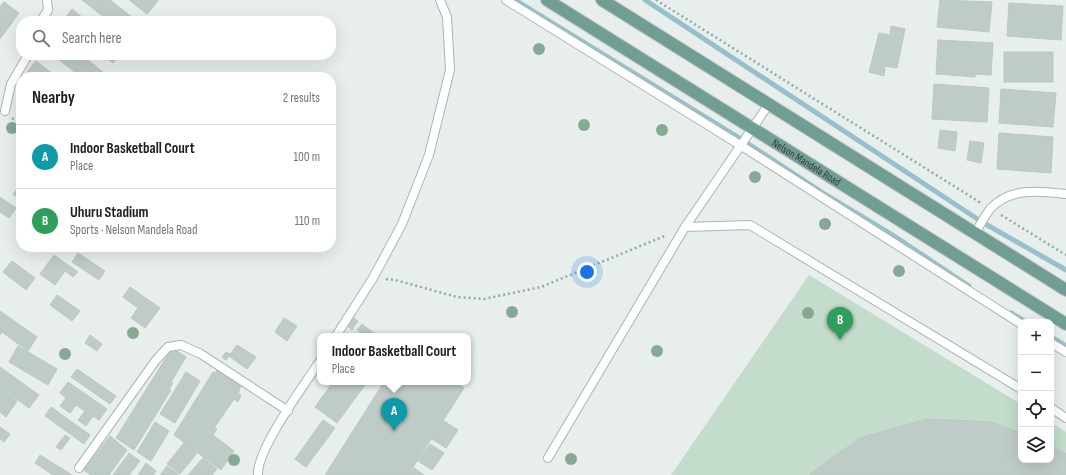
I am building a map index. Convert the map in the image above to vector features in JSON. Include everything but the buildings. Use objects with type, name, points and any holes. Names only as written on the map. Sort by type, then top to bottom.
[{"type":"main road","name":"Nelson Mandela Road","points":[[548,0],[1066,324]]},
{"type":"main road","points":[[602,0],[1066,290]]},
{"type":"lane","points":[[44,16],[48,10],[47,0]]},
{"type":"lane","points":[[338,333],[373,278],[402,224],[429,155],[450,70],[447,17],[440,0]]},
{"type":"lane","points":[[506,0],[740,145],[1018,322]]},
{"type":"lane","points":[[18,72],[25,60]]},
{"type":"lane","points":[[5,111],[11,84],[16,75]]},
{"type":"lane","points":[[548,458],[686,227],[769,104]]},
{"type":"lane","points":[[975,233],[990,209],[1004,198],[1020,192],[1066,194]]},
{"type":"lane","points":[[686,227],[750,225],[1018,387]]},
{"type":"lane","points":[[79,468],[156,360],[168,347],[181,345],[201,354],[288,411]]},
{"type":"lane","points":[[1054,345],[1066,352]]},
{"type":"lane","points":[[258,475],[258,469],[269,442],[317,366]]},
{"type":"lane","points":[[1054,410],[1066,418]]},
{"type":"path","points":[[656,0],[1066,255]]},
{"type":"path","points":[[373,278],[395,280],[457,297],[484,299],[541,287],[686,227]]},
{"type":"green space","points":[[809,275],[1018,402],[1018,463],[1054,463],[1054,425],[1066,432],[1066,475],[671,475]]},
{"type":"waterway","points":[[515,0],[744,141],[826,195],[894,236],[969,286]]},
{"type":"waterway","points":[[645,0],[982,222],[1066,270]]},
{"type":"waterway","points":[[1011,313],[1021,319]]},
{"type":"waterway","points":[[1054,339],[1066,346]]},
{"type":"place","name":"Uhuru Stadium","points":[[840,340]]},
{"type":"place","name":"Indoor Basketball Court","points":[[394,431]]}]
